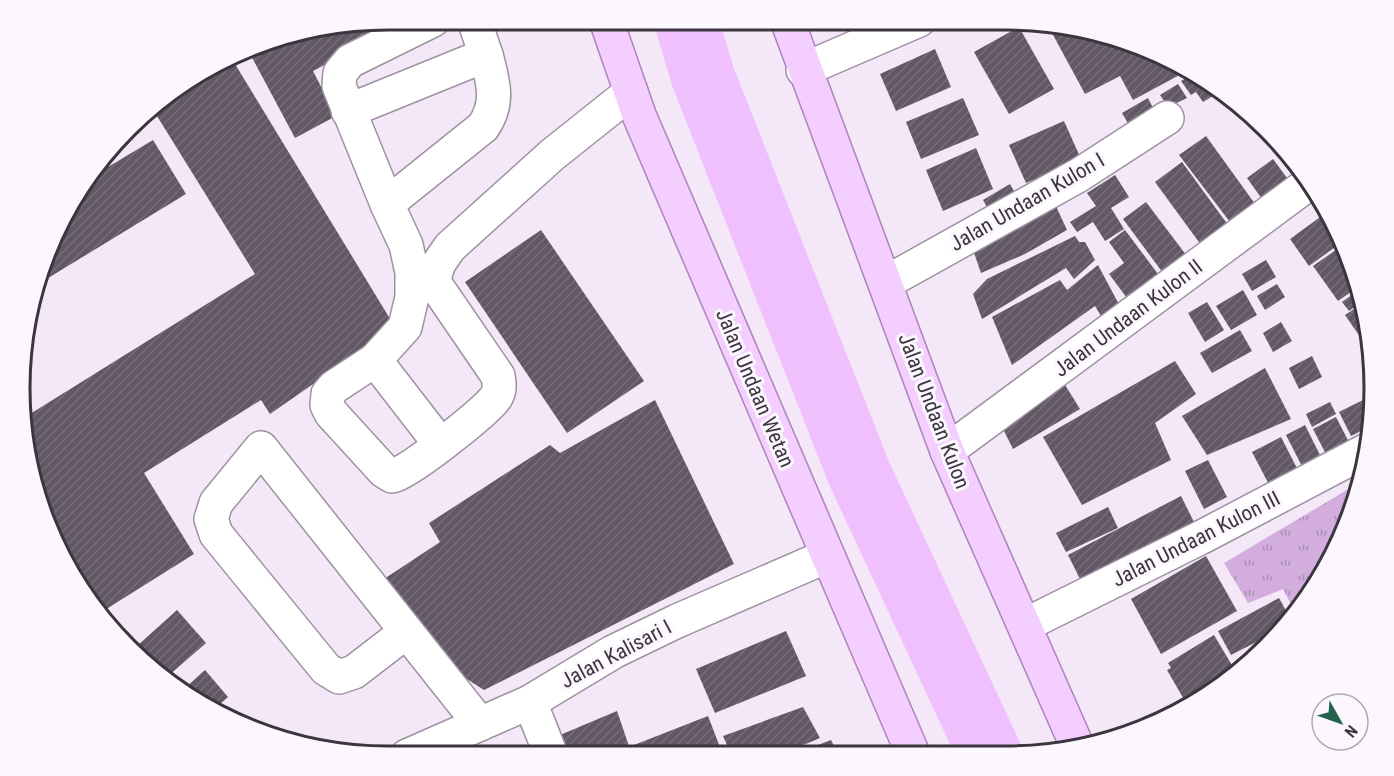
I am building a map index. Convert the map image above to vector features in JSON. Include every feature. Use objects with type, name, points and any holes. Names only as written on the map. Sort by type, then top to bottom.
[{"type":"main road","name":"Jalan Undaan Wetan","points":[[609,30],[631,92],[826,556],[909,746]]},
{"type":"main road","name":"Jalan Undaan Kulon","points":[[790,30],[947,451],[1074,739]]},
{"type":"street","points":[[413,30],[350,61],[340,73],[339,86],[387,204],[422,276],[498,376],[500,389],[493,401],[440,444],[401,474],[392,476],[384,471],[331,413],[327,405],[328,394],[334,387],[375,360],[405,327],[412,297],[422,276],[439,263],[450,248],[552,155],[631,92]]},
{"type":"street","points":[[387,204],[483,127],[490,116],[494,104],[494,83],[477,30]]},
{"type":"street","points":[[804,70],[896,30]]},
{"type":"street","points":[[348,111],[486,55]]},
{"type":"street","name":"Jalan Undaan Kulon I","points":[[885,283],[1079,175],[1167,118]]},
{"type":"street","name":"Jalan Undaan Kulon II","points":[[947,451],[1303,188]]},
{"type":"street","points":[[375,360],[440,444]]},
{"type":"street","points":[[406,632],[354,672],[339,677],[326,669],[216,534],[211,519],[216,503],[261,448],[480,724]]},
{"type":"street","name":"Jalan Undaan Kulon III","points":[[1025,625],[1200,538],[1358,455]]},
{"type":"street","name":"Jalan Kalisari I","points":[[429,746],[530,702],[614,652],[826,556]]},
{"type":"street","points":[[530,702],[547,746]]},
{"type":"green space","points":[[1347,490],[1348,492],[1327,546],[1304,587],[1291,605],[1283,589],[1248,603],[1224,563]]},
{"type":"building","points":[[391,30],[313,71],[336,116],[295,138],[252,57],[318,37]]},
{"type":"building","points":[[1013,30],[1021,31],[1054,89],[1009,114],[974,52]]},
{"type":"building","points":[[1052,33],[1099,42],[1121,49],[1179,75],[1133,100],[1120,76],[1085,94]]},
{"type":"building","points":[[935,49],[951,87],[896,111],[880,74]]},
{"type":"building","points":[[235,64],[395,327],[270,414],[261,400],[144,473],[194,554],[106,609],[78,567],[57,525],[42,481],[31,413],[255,274],[156,115],[189,90]]},
{"type":"building","points":[[1186,78],[1213,96],[1203,102],[1196,92],[1191,95],[1181,81]]},
{"type":"building","points":[[1178,84],[1187,98],[1168,107],[1160,95]]},
{"type":"building","points":[[963,98],[979,135],[921,159],[906,122]]},
{"type":"building","points":[[1148,98],[1154,110],[1129,125],[1122,113]]},
{"type":"building","points":[[1064,121],[1081,159],[1026,183],[1009,145]]},
{"type":"building","points":[[1206,136],[1258,208],[1233,226],[1179,155]]},
{"type":"building","points":[[153,140],[186,194],[47,279],[57,251],[78,209],[105,169]]},
{"type":"building","points":[[976,148],[993,189],[943,211],[926,170]]},
{"type":"building","points":[[1273,159],[1293,186],[1267,206],[1247,178]]},
{"type":"building","points":[[1182,162],[1231,229],[1204,249],[1155,182]]},
{"type":"building","points":[[1115,175],[1129,197],[1111,208],[1124,229],[1105,241],[1093,222],[1077,232],[1070,222],[1096,206],[1087,193]]},
{"type":"building","points":[[1010,184],[1019,200],[992,216],[983,200]]},
{"type":"building","points":[[1146,202],[1190,260],[1166,277],[1123,219]]},
{"type":"building","points":[[1055,204],[1067,230],[1025,254],[981,273],[971,244]]},
{"type":"building","points":[[1320,217],[1335,247],[1309,266],[1290,239]]},
{"type":"building","points":[[541,230],[644,381],[567,433],[465,282]]},
{"type":"building","points":[[1125,230],[1164,282],[1133,306],[1109,274],[1124,263],[1109,242]]},
{"type":"building","points":[[1075,236],[1079,242],[1085,242],[1095,260],[1074,279],[1066,268],[982,319],[973,294],[987,279]]},
{"type":"building","points":[[1336,250],[1351,292],[1338,301],[1313,266]]},
{"type":"building","points":[[1266,260],[1276,277],[1252,291],[1242,274]]},
{"type":"building","points":[[1098,265],[1122,310],[1104,321],[1095,306],[1012,365],[992,317],[1060,280],[1067,290]]},
{"type":"building","points":[[1277,284],[1285,297],[1265,310],[1257,296]]},
{"type":"building","points":[[1243,290],[1257,315],[1231,330],[1216,306]]},
{"type":"building","points":[[1352,295],[1355,307],[1349,311],[1342,302]]},
{"type":"building","points":[[1207,302],[1224,330],[1205,342],[1188,313]]},
{"type":"building","points":[[1355,309],[1360,337],[1345,315]]},
{"type":"building","points":[[1281,322],[1292,341],[1273,352],[1263,333]]},
{"type":"building","points":[[1240,330],[1252,351],[1212,373],[1200,353]]},
{"type":"building","points":[[1312,356],[1322,377],[1299,389],[1289,368]]},
{"type":"building","points":[[1175,361],[1196,394],[1155,423],[1171,460],[1082,505],[1043,437]]},
{"type":"building","points":[[1265,368],[1291,419],[1207,455],[1182,416]]},
{"type":"building","points":[[1062,380],[1080,409],[1013,449],[999,421]]},
{"type":"building","points":[[655,400],[734,564],[484,690],[445,665],[384,579],[440,542],[429,523],[550,445],[560,453]]},
{"type":"building","points":[[1363,400],[1361,431],[1351,436],[1339,412]]},
{"type":"building","points":[[1330,402],[1336,414],[1312,427],[1306,414]]},
{"type":"building","points":[[1336,417],[1353,450],[1330,462],[1313,429]]},
{"type":"building","points":[[1305,425],[1326,467],[1307,476],[1286,435]]},
{"type":"building","points":[[1281,437],[1304,482],[1275,496],[1252,452]]},
{"type":"building","points":[[1208,460],[1227,497],[1204,509],[1185,471]]},
{"type":"building","points":[[1181,496],[1199,532],[1086,591],[1068,555]]},
{"type":"building","points":[[1108,507],[1118,528],[1066,552],[1056,533]]},
{"type":"building","points":[[1206,556],[1237,611],[1161,654],[1131,599]]},
{"type":"building","points":[[1279,598],[1286,611],[1259,640],[1231,655],[1218,631]]},
{"type":"building","points":[[177,610],[206,643],[171,673],[139,644]]},
{"type":"building","points":[[786,631],[806,676],[715,713],[696,669]]},
{"type":"building","points":[[1214,635],[1232,665],[1184,699],[1167,670],[1171,668],[1168,663]]},
{"type":"building","points":[[205,670],[228,697],[220,704],[188,685]]},
{"type":"building","points":[[803,707],[820,738],[801,746],[727,746],[723,736]]},
{"type":"building","points":[[617,711],[629,746],[565,746],[560,735]]},
{"type":"building","points":[[708,716],[720,746],[634,746]]},
{"type":"building","points":[[831,740],[834,746],[815,746]]},
{"type":"waterway","points":[[689,30],[703,77],[859,473],[986,746]]}]
